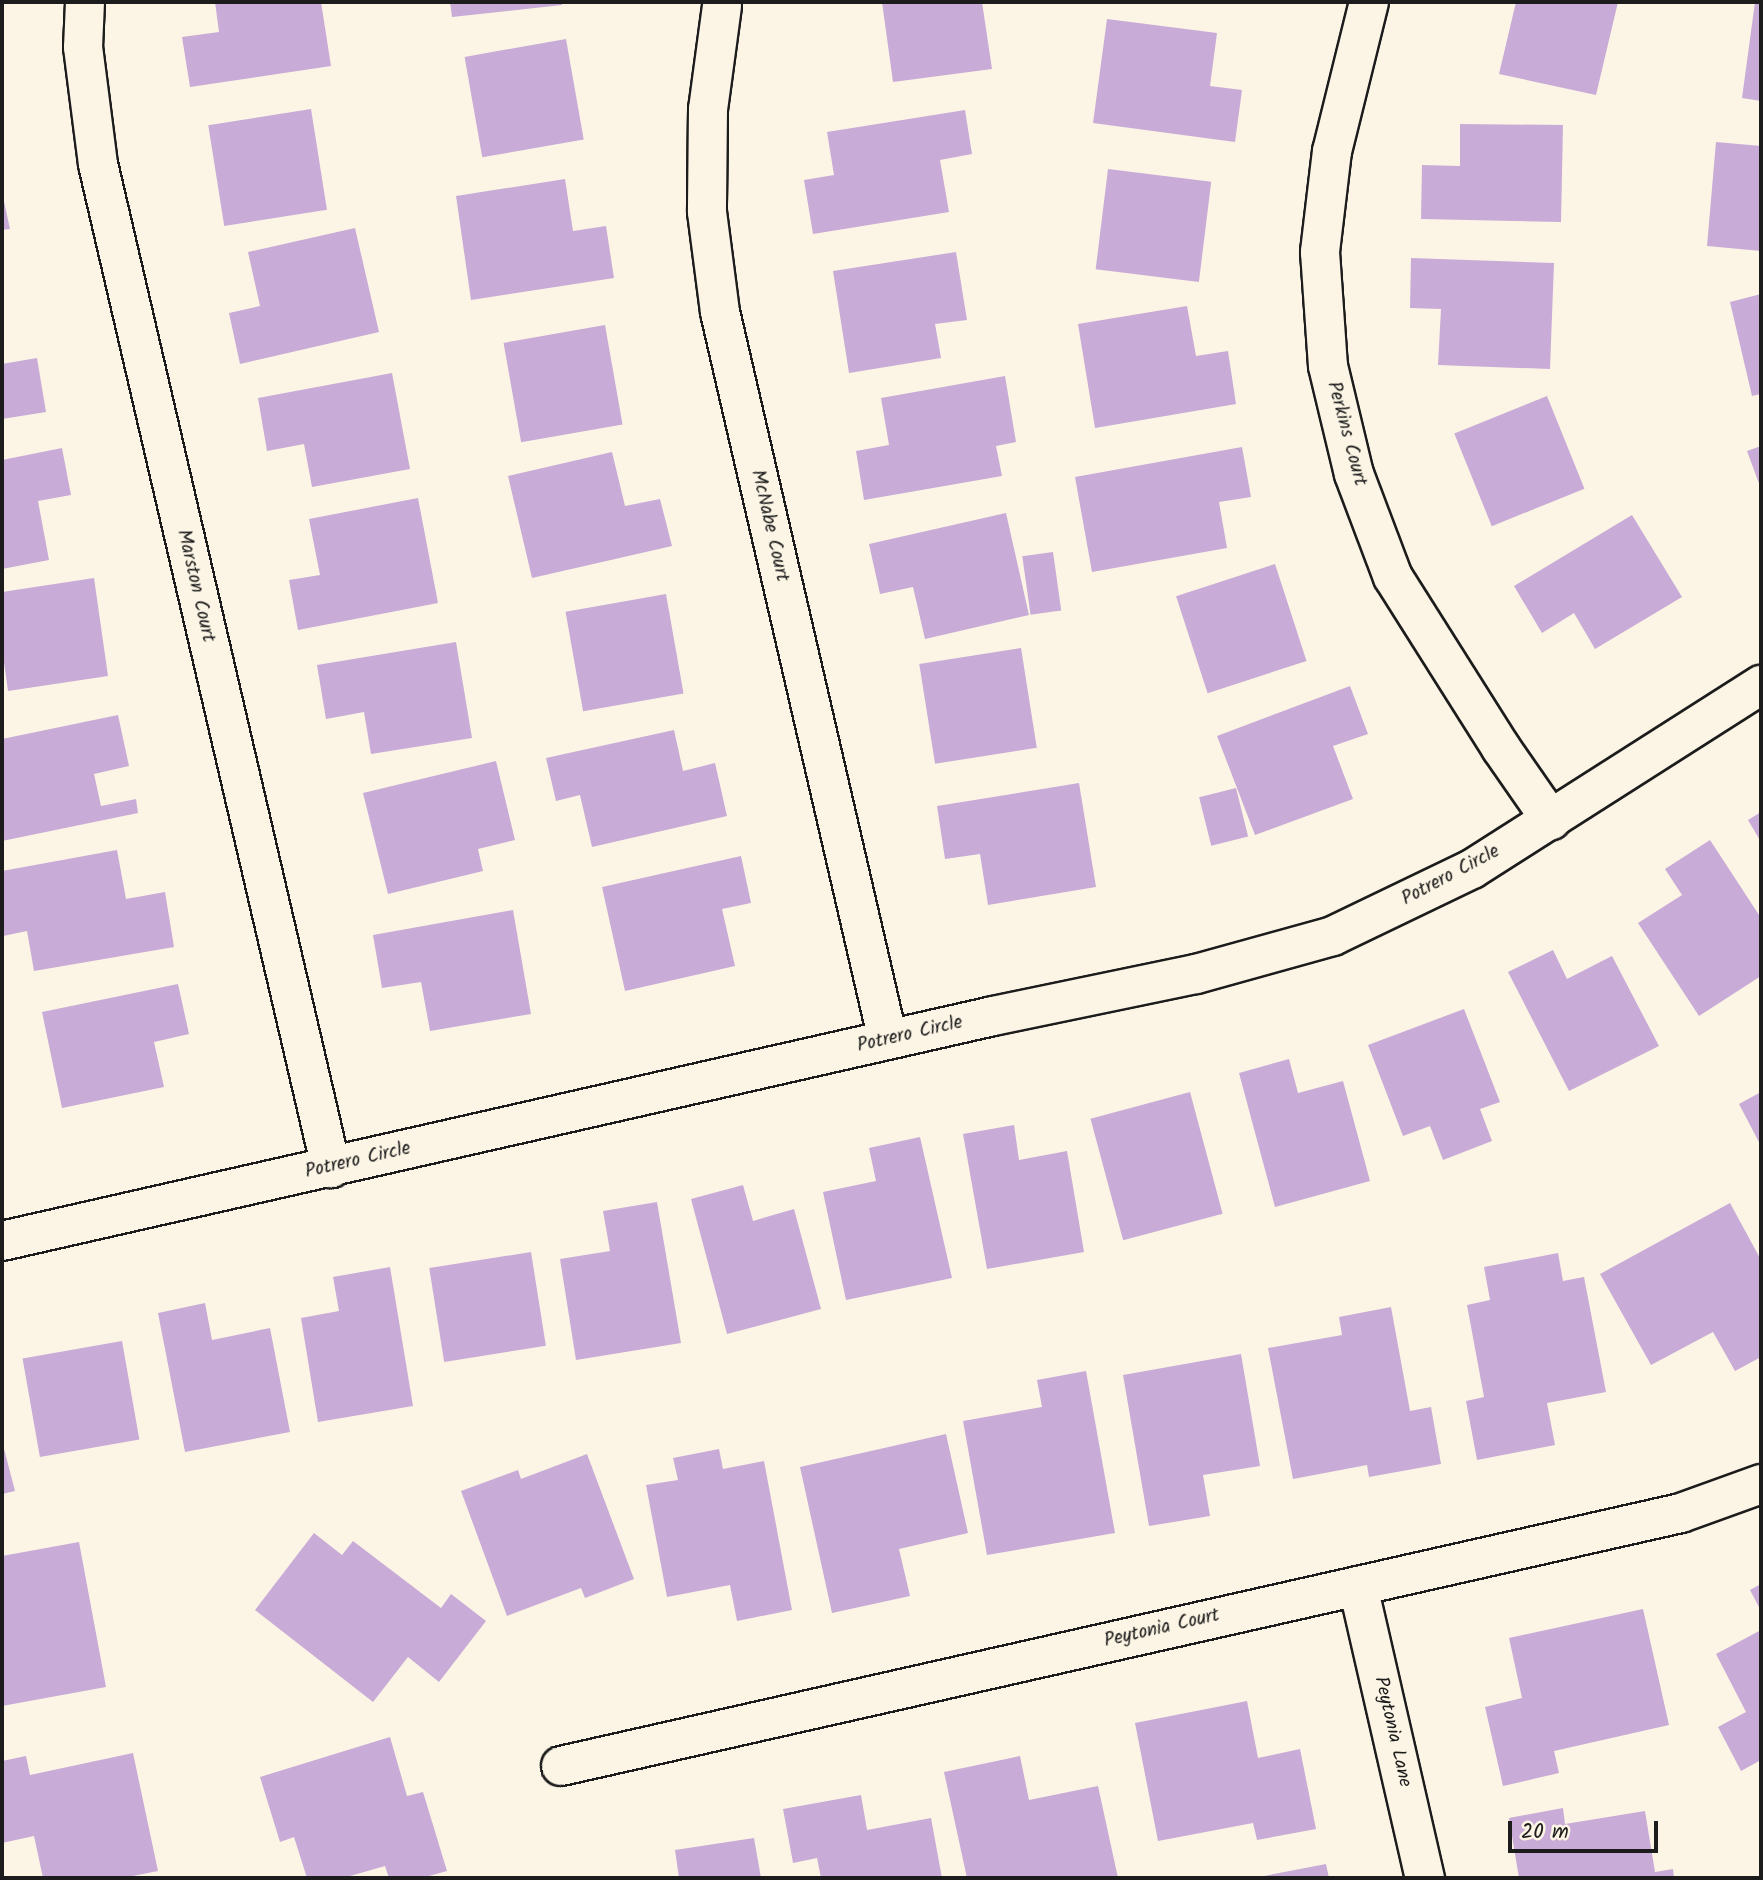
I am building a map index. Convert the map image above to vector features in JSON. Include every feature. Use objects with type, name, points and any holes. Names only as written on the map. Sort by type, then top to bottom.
[{"type":"street","name":"Marston Court","points":[[85,2],[83,47],[98,164],[331,1168]]},
{"type":"street","name":"Perkins Court","points":[[1369,2],[1332,151],[1320,252],[1328,366],[1354,474],[1393,577],[1550,820]]},
{"type":"street","name":"McNabe Court","points":[[722,6],[708,108],[707,212],[720,312],[888,1040]]},
{"type":"street","name":"Potrero Circle","points":[[2,1241],[888,1040],[1196,974],[1333,936],[1472,869],[1761,685]]},
{"type":"street","name":"Peytonia Court","points":[[561,1766],[1681,1513],[1761,1484]]},
{"type":"street","name":"Peytonia Lane","points":[[1358,1586],[1425,1878]]},
{"type":"building","points":[[215,2],[321,2],[331,66],[190,87],[182,37],[219,32]]},
{"type":"building","points":[[450,2],[562,2],[562,5],[452,17]]},
{"type":"building","points":[[882,2],[982,2],[992,69],[893,82]]},
{"type":"building","points":[[1516,2],[1618,2],[1596,95],[1499,74]]},
{"type":"building","points":[[1755,2],[1761,2],[1761,101],[1742,98]]},
{"type":"building","points":[[1107,19],[1217,33],[1210,86],[1242,90],[1235,142],[1093,123]]},
{"type":"building","points":[[566,39],[584,139],[482,157],[465,57]]},
{"type":"building","points":[[311,109],[327,210],[224,226],[208,125]]},
{"type":"building","points":[[965,110],[972,154],[940,160],[949,212],[813,234],[804,180],[834,175],[827,132]]},
{"type":"building","points":[[1460,124],[1563,125],[1561,222],[1421,219],[1422,165],[1460,166]]},
{"type":"building","points":[[1716,142],[1761,146],[1761,251],[1707,246]]},
{"type":"building","points":[[1108,169],[1211,182],[1199,282],[1096,269]]},
{"type":"building","points":[[565,179],[573,231],[606,226],[614,278],[471,300],[456,196]]},
{"type":"building","points":[[2,192],[10,229],[2,230]]},
{"type":"building","points":[[355,228],[379,332],[240,364],[229,313],[260,306],[248,252]]},
{"type":"building","points":[[956,252],[967,320],[935,324],[941,358],[849,373],[833,271]]},
{"type":"building","points":[[1411,258],[1554,263],[1550,369],[1438,365],[1441,309],[1410,308]]},
{"type":"building","points":[[1761,294],[1761,394],[1752,396],[1730,302]]},
{"type":"building","points":[[1187,306],[1196,356],[1228,351],[1236,404],[1095,428],[1078,324]]},
{"type":"building","points":[[605,325],[623,424],[521,442],[504,343]]},
{"type":"building","points":[[37,358],[46,412],[2,419],[2,364]]},
{"type":"building","points":[[392,373],[410,469],[312,487],[304,444],[267,451],[258,398]]},
{"type":"building","points":[[1005,376],[1016,442],[996,446],[1002,476],[864,500],[856,451],[889,445],[881,398]]},
{"type":"building","points":[[1547,396],[1584,489],[1492,526],[1454,433]]},
{"type":"building","points":[[1761,446],[1761,489],[1747,451]]},
{"type":"building","points":[[1242,447],[1251,497],[1219,502],[1227,548],[1092,572],[1075,477]]},
{"type":"building","points":[[62,448],[71,495],[38,501],[49,560],[2,569],[2,460]]},
{"type":"building","points":[[612,452],[625,506],[660,499],[672,546],[532,578],[508,476]]},
{"type":"building","points":[[418,498],[438,603],[298,630],[289,580],[320,575],[309,519]]},
{"type":"building","points":[[1006,513],[1029,615],[925,639],[913,587],[880,594],[869,544]]},
{"type":"building","points":[[1632,515],[1682,597],[1595,649],[1574,613],[1542,633],[1514,586]]},
{"type":"building","points":[[1053,552],[1061,610],[1031,615],[1022,556]]},
{"type":"building","points":[[1275,564],[1307,661],[1208,693],[1176,596]]},
{"type":"building","points":[[94,578],[108,676],[8,691],[2,648],[2,592]]},
{"type":"building","points":[[666,594],[684,693],[583,711],[566,612]]},
{"type":"building","points":[[456,642],[472,738],[371,754],[364,712],[326,719],[317,665]]},
{"type":"building","points":[[1021,648],[1037,748],[935,764],[919,664]]},
{"type":"building","points":[[1350,686],[1368,734],[1333,746],[1353,799],[1255,835],[1217,736]]},
{"type":"building","points":[[118,715],[129,766],[94,774],[101,806],[136,799],[138,813],[2,841],[2,739]]},
{"type":"building","points":[[674,730],[683,771],[715,763],[727,816],[592,847],[580,795],[556,801],[546,758]]},
{"type":"building","points":[[496,761],[515,840],[478,849],[483,871],[388,894],[363,793]]},
{"type":"building","points":[[1079,783],[1096,887],[988,905],[980,854],[945,859],[937,806]]},
{"type":"building","points":[[1236,788],[1248,837],[1211,846],[1199,797]]},
{"type":"building","points":[[1761,812],[1761,842],[1748,820]]},
{"type":"building","points":[[1710,840],[1761,918],[1761,976],[1699,1016],[1638,923],[1682,895],[1665,869]]},
{"type":"building","points":[[117,850],[126,899],[165,892],[174,947],[34,971],[27,931],[3,936],[2,871]]},
{"type":"building","points":[[741,856],[751,903],[722,909],[735,966],[625,991],[602,887]]},
{"type":"building","points":[[513,910],[531,1014],[430,1031],[421,982],[382,988],[373,935]]},
{"type":"building","points":[[1553,950],[1567,979],[1612,956],[1659,1046],[1569,1091],[1508,972]]},
{"type":"building","points":[[178,984],[189,1034],[154,1042],[164,1087],[62,1108],[42,1012]]},
{"type":"building","points":[[1464,1009],[1500,1102],[1480,1109],[1492,1141],[1443,1160],[1430,1126],[1403,1136],[1368,1045]]},
{"type":"building","points":[[1289,1059],[1298,1093],[1343,1081],[1370,1181],[1275,1207],[1239,1073]]},
{"type":"building","points":[[1190,1092],[1223,1214],[1123,1240],[1091,1119]]},
{"type":"building","points":[[1761,1092],[1761,1146],[1739,1104]]},
{"type":"building","points":[[1014,1125],[1019,1160],[1067,1151],[1084,1252],[987,1269],[963,1134]]},
{"type":"building","points":[[920,1137],[952,1278],[846,1300],[823,1192],[876,1181],[869,1148]]},
{"type":"building","points":[[743,1185],[753,1221],[794,1209],[821,1309],[727,1334],[691,1199]]},
{"type":"building","points":[[657,1202],[681,1343],[576,1360],[560,1259],[610,1251],[603,1211]]},
{"type":"building","points":[[1730,1203],[1761,1260],[1761,1357],[1735,1371],[1713,1332],[1651,1365],[1600,1274]]},
{"type":"building","points":[[531,1252],[546,1346],[444,1362],[429,1268]]},
{"type":"building","points":[[1558,1253],[1563,1281],[1584,1277],[1606,1392],[1547,1403],[1555,1445],[1477,1460],[1466,1401],[1484,1397],[1467,1305],[1490,1300],[1484,1267]]},
{"type":"building","points":[[390,1267],[413,1406],[318,1422],[301,1318],[339,1311],[333,1277]]},
{"type":"building","points":[[205,1303],[212,1340],[270,1328],[290,1432],[185,1452],[158,1313]]},
{"type":"building","points":[[1391,1307],[1410,1411],[1431,1407],[1441,1464],[1369,1477],[1367,1465],[1293,1479],[1268,1348],[1342,1335],[1339,1317]]},
{"type":"building","points":[[122,1341],[139,1439],[40,1457],[23,1359]]},
{"type":"building","points":[[1241,1354],[1260,1466],[1203,1475],[1210,1516],[1149,1526],[1123,1375]]},
{"type":"building","points":[[1086,1371],[1115,1533],[987,1555],[963,1421],[1042,1407],[1037,1380]]},
{"type":"building","points":[[946,1434],[968,1533],[899,1549],[910,1596],[832,1613],[800,1467]]},
{"type":"building","points":[[2,1441],[15,1491],[2,1494]]},
{"type":"building","points":[[719,1449],[723,1469],[764,1461],[792,1610],[737,1621],[730,1585],[667,1597],[646,1485],[678,1480],[673,1458]]},
{"type":"building","points":[[587,1454],[634,1579],[585,1598],[581,1588],[507,1616],[461,1491],[518,1470],[521,1479]]},
{"type":"building","points":[[314,1533],[342,1555],[353,1541],[441,1608],[451,1594],[486,1621],[439,1682],[408,1657],[373,1702],[255,1610]]},
{"type":"building","points":[[79,1542],[106,1687],[2,1706],[2,1556]]},
{"type":"building","points":[[1761,1584],[1761,1611],[1750,1590]]},
{"type":"building","points":[[1643,1609],[1669,1725],[1554,1751],[1559,1773],[1503,1786],[1485,1707],[1522,1698],[1509,1638]]},
{"type":"building","points":[[1761,1630],[1761,1760],[1741,1771],[1718,1727],[1746,1712],[1716,1654]]},
{"type":"building","points":[[1247,1701],[1258,1758],[1300,1749],[1316,1829],[1257,1840],[1253,1823],[1158,1841],[1135,1723]]},
{"type":"building","points":[[390,1737],[407,1796],[423,1792],[447,1871],[422,1878],[389,1878],[385,1866],[343,1878],[307,1878],[294,1837],[280,1842],[260,1777]]},
{"type":"building","points":[[133,1753],[158,1871],[123,1878],[43,1878],[34,1836],[2,1843],[2,1761],[26,1756],[30,1775]]},
{"type":"building","points":[[1020,1756],[1029,1800],[1098,1786],[1118,1878],[967,1878],[944,1772]]},
{"type":"building","points":[[861,1795],[867,1830],[931,1818],[942,1878],[821,1878],[817,1858],[793,1863],[783,1809]]},
{"type":"building","points":[[1563,1808],[1565,1824],[1645,1811],[1655,1872],[1673,1869],[1674,1878],[1519,1878],[1509,1818]]},
{"type":"building","points":[[754,1838],[761,1878],[679,1878],[675,1850]]},
{"type":"building","points":[[1326,1864],[1329,1878],[1259,1878],[1259,1877]]}]
